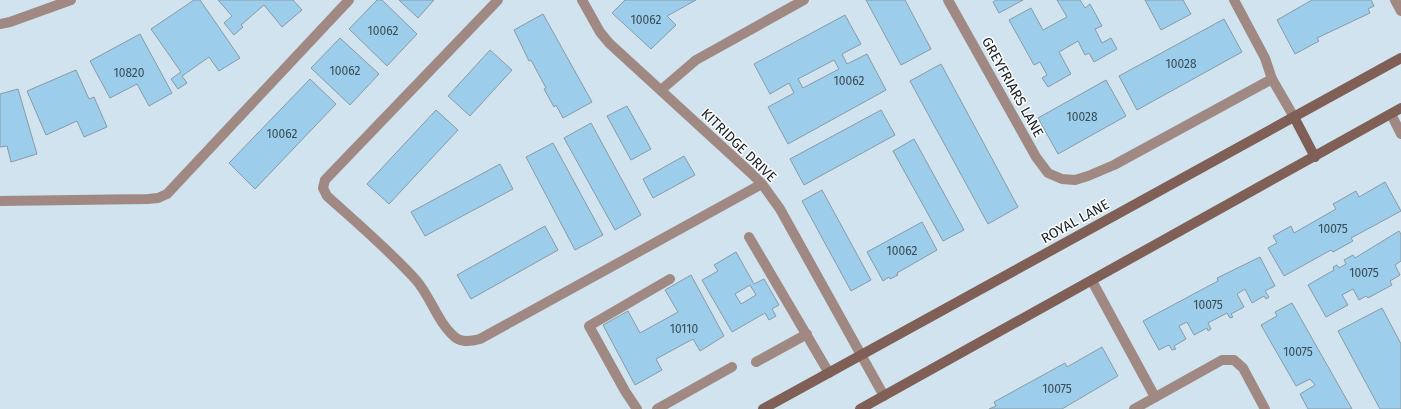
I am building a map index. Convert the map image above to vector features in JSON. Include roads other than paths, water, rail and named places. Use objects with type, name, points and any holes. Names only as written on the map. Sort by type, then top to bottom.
[{"type":"main road","name":"ROYAL LANE","points":[[763,409],[1401,58]]},
{"type":"main road","points":[[860,409],[1401,108]]},
{"type":"main road","points":[[1294,117],[1314,157]]},
{"type":"street","points":[[0,24],[10,22],[71,0]]},
{"type":"street","points":[[0,201],[148,199],[158,198],[167,194],[349,0]]},
{"type":"street","points":[[498,0],[325,180],[323,188],[327,196],[386,250],[416,281],[448,330],[458,339],[468,342],[480,339],[762,184]]},
{"type":"street","name":"KITRIDGE DRIVE","points":[[582,0],[594,23],[605,37],[762,184],[780,209],[884,396]]},
{"type":"street","points":[[661,90],[696,60],[804,0]]},
{"type":"street","name":"GREYFRIARS LANE","points":[[948,0],[1036,157],[1048,172],[1062,179],[1076,180],[1114,165],[1272,79]]},
{"type":"street","points":[[1234,0],[1265,58],[1272,79],[1294,117]]},
{"type":"street","points":[[1395,0],[1401,11]]},
{"type":"street","points":[[1390,114],[1401,134]]},
{"type":"street","points":[[749,237],[829,373]]},
{"type":"street","points":[[638,409],[625,391],[589,326],[670,279]]},
{"type":"street","points":[[1092,280],[1155,397]]},
{"type":"street","points":[[756,362],[807,334]]},
{"type":"street","points":[[1134,409],[1222,360],[1234,360],[1243,368],[1266,409]]},
{"type":"street","points":[[657,409],[732,367]]}]
